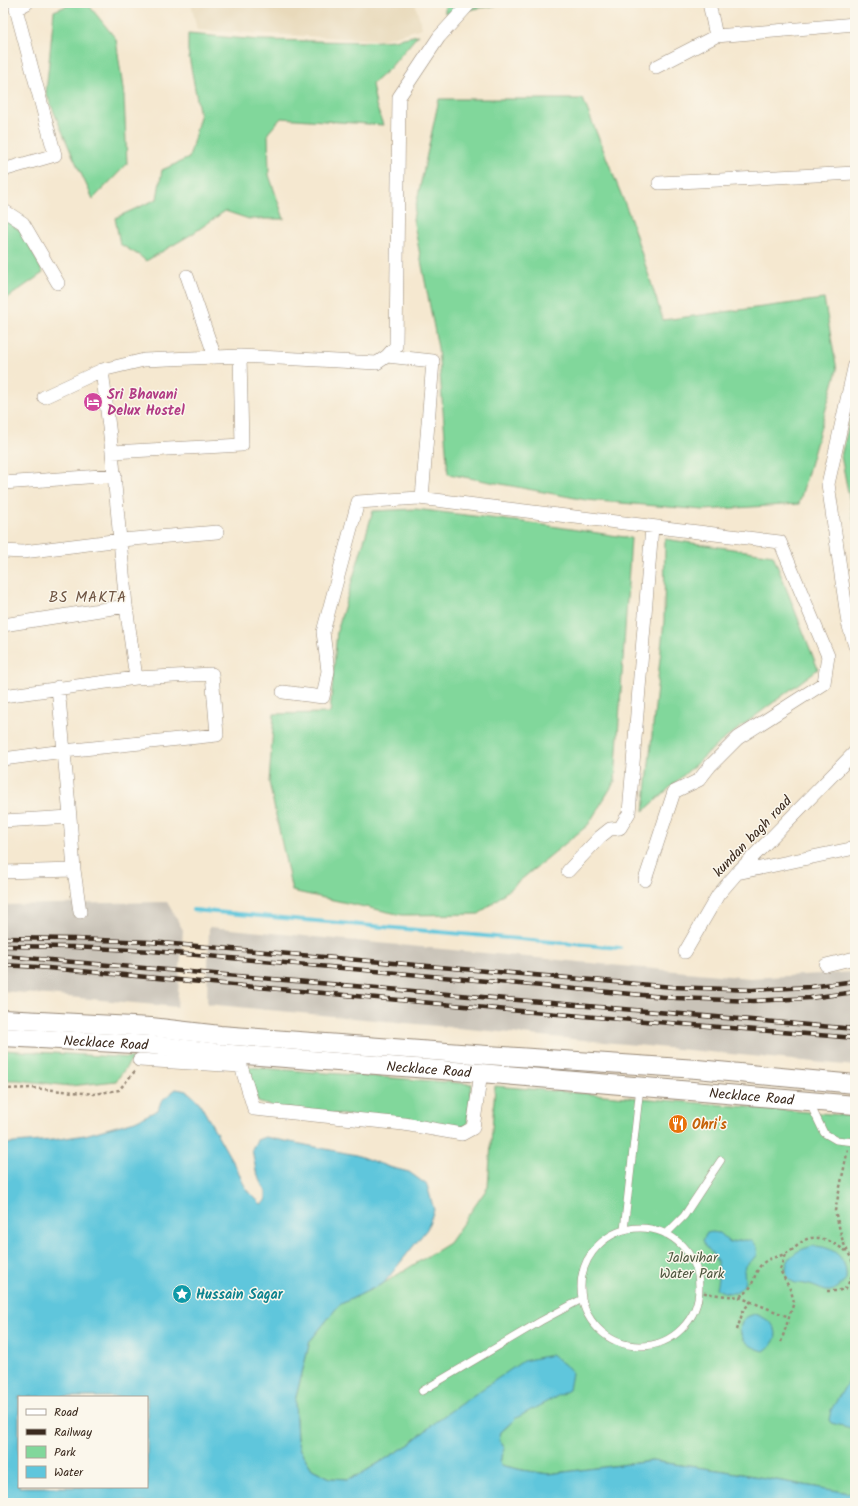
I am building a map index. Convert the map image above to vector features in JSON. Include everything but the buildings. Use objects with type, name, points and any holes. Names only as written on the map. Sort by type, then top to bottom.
[{"type":"main road","name":"Necklace Road","points":[[3,1019],[151,1027],[220,1035],[730,1072],[855,1084]]},
{"type":"main road","name":"Necklace Road","points":[[3,1037],[153,1045],[219,1053],[779,1097],[855,1105]]},
{"type":"main road","points":[[728,1093],[730,1072]]},
{"type":"main road","points":[[779,1097],[780,1076]]},
{"type":"street","points":[[3,170],[55,154],[16,9],[27,3]]},
{"type":"street","points":[[44,397],[102,370],[144,360],[240,356],[377,363],[387,356],[396,346],[399,96],[439,37],[470,3]]},
{"type":"street","points":[[709,3],[716,36]]},
{"type":"street","points":[[656,67],[716,36],[855,24]]},
{"type":"street","points":[[659,183],[855,173]]},
{"type":"street","points":[[3,210],[23,223],[58,283]]},
{"type":"street","points":[[187,276],[215,357]]},
{"type":"street","points":[[112,452],[242,445],[240,356]]},
{"type":"street","points":[[387,356],[433,361],[422,498]]},
{"type":"street","points":[[855,364],[828,484],[848,623],[855,646]]},
{"type":"street","points":[[102,370],[115,475],[126,606],[136,678]]},
{"type":"street","points":[[3,483],[115,475]]},
{"type":"street","points":[[283,692],[324,697],[328,671],[323,632],[358,502],[422,498],[780,542],[828,656],[824,683],[738,738],[710,766],[699,780],[674,792],[645,880]]},
{"type":"street","points":[[568,871],[600,837],[610,829],[620,828],[629,813],[652,527]]},
{"type":"street","points":[[3,551],[22,552],[120,540],[217,532]]},
{"type":"street","points":[[3,625],[126,606]]},
{"type":"street","points":[[3,696],[58,687],[136,678],[212,674],[217,735],[3,759]]},
{"type":"street","points":[[58,687],[74,870],[80,912]]},
{"type":"street","name":"kundan bagh road","points":[[685,952],[718,895],[855,752]]},
{"type":"street","points":[[3,821],[70,817]]},
{"type":"street","points":[[738,873],[855,848]]},
{"type":"street","points":[[3,872],[74,870]]},
{"type":"street","points":[[826,964],[855,958]]},
{"type":"street","points":[[139,1060],[241,1066],[254,1109],[404,1124],[462,1134],[473,1128],[481,1073]]},
{"type":"lane","points":[[624,1230],[640,1086]]},
{"type":"lane","points":[[809,1100],[819,1126],[824,1133],[836,1140],[852,1142]]},
{"type":"lane","points":[[666,1234],[684,1216],[721,1160]]},
{"type":"lane","points":[[646,1228],[666,1234],[683,1248],[695,1266],[699,1287],[695,1309],[684,1327],[667,1340],[646,1346],[624,1344],[605,1335],[590,1319],[582,1299],[582,1276],[585,1264],[594,1249],[608,1237],[624,1230],[646,1228]]},
{"type":"lane","points":[[422,1391],[541,1321],[582,1299]]},
{"type":"path","points":[[3,1088],[32,1088],[94,1094],[119,1090],[136,1070],[139,1060]]},
{"type":"path","points":[[827,1291],[838,1291],[846,1288],[855,1270],[852,1260],[846,1250],[835,1211],[852,1142]]},
{"type":"path","points":[[739,1296],[746,1293],[752,1286],[758,1269],[762,1263],[771,1258],[786,1254],[806,1239],[820,1238],[846,1250]]},
{"type":"path","points":[[781,1342],[794,1302],[791,1291],[780,1270],[786,1254]]},
{"type":"path","points":[[698,1292],[739,1296],[789,1317]]},
{"type":"path","points":[[737,1330],[743,1311],[751,1301]]},
{"type":"shaded area","points":[[191,3],[415,3],[422,28],[381,40],[197,30]]},
{"type":"shaded area","points":[[167,902],[183,930],[177,1007],[3,991],[3,905]]},
{"type":"shaded area","points":[[209,927],[750,978],[855,972],[855,1066],[207,1004]]},
{"type":"green space","points":[[74,3],[87,3],[116,39],[124,96],[127,164],[93,199],[46,93],[54,11]]},
{"type":"green space","points":[[445,3],[514,3],[445,13]]},
{"type":"green space","points":[[188,34],[259,40],[366,42],[394,40],[418,35],[389,69],[372,84],[376,105],[383,125],[281,118],[268,133],[269,175],[284,219],[249,219],[225,211],[192,234],[146,261],[120,244],[115,218],[157,199],[162,170],[189,158],[200,116],[188,51]]},
{"type":"green space","points":[[439,99],[583,99],[629,214],[663,320],[824,299],[837,370],[799,504],[704,510],[586,500],[448,474],[438,348],[413,219]]},
{"type":"green space","points":[[3,218],[23,233],[43,273],[3,301]]},
{"type":"green space","points":[[855,400],[855,528],[841,456]]},
{"type":"green space","points":[[415,509],[524,522],[631,538],[615,781],[588,825],[479,914],[402,915],[292,891],[269,782],[274,714],[330,713],[337,631],[373,511]]},
{"type":"green space","points":[[665,539],[773,555],[818,669],[718,744],[644,811],[664,621]]},
{"type":"green space","points":[[3,1050],[133,1058],[116,1081],[70,1086],[18,1080],[3,1080]]},
{"type":"green space","points":[[248,1067],[472,1084],[467,1125],[459,1128],[274,1107],[258,1102]]},
{"type":"green space","name":"Jalavihar Water Park","points":[[495,1086],[855,1116],[855,1494],[725,1471],[652,1461],[548,1474],[522,1470],[501,1465],[500,1461],[505,1449],[499,1439],[501,1432],[516,1418],[439,1419],[410,1444],[359,1475],[348,1479],[330,1478],[312,1469],[300,1450],[297,1440],[295,1401],[310,1341],[339,1305],[384,1283],[449,1243],[488,1187]]},
{"type":"water","name":"Hussain Sagar","points":[[176,1089],[187,1091],[199,1102],[245,1186],[261,1204],[266,1201],[266,1192],[256,1171],[252,1149],[257,1140],[265,1137],[356,1155],[389,1167],[409,1172],[427,1185],[434,1210],[427,1229],[384,1283],[339,1305],[310,1341],[295,1401],[297,1440],[300,1450],[312,1469],[330,1478],[348,1479],[359,1475],[410,1444],[439,1419],[523,1361],[551,1355],[564,1364],[572,1373],[569,1390],[516,1418],[501,1432],[499,1439],[505,1449],[500,1461],[501,1465],[548,1474],[652,1461],[725,1471],[855,1494],[855,1503],[3,1503],[3,1144],[53,1140],[85,1135],[135,1121],[158,1110],[161,1101]]},
{"type":"water","points":[[707,1233],[719,1233],[730,1243],[750,1240],[756,1245],[757,1256],[745,1266],[744,1285],[736,1293],[721,1291],[716,1288],[718,1275],[717,1261],[703,1240]]},
{"type":"water","points":[[813,1246],[827,1248],[842,1259],[846,1272],[846,1279],[835,1289],[826,1291],[796,1283],[787,1276],[786,1269],[790,1258],[800,1250]]},
{"type":"water","points":[[755,1314],[773,1325],[775,1330],[776,1335],[771,1346],[764,1351],[750,1345],[741,1335],[740,1330],[744,1319]]},
{"type":"water","points":[[855,1370],[855,1429],[831,1423],[829,1420],[831,1410]]},
{"type":"waterway","points":[[193,910],[620,948]]},
{"type":"railway","points":[[3,938],[150,942],[673,987],[752,990],[810,987],[855,981]]},
{"type":"railway","points":[[3,946],[73,947],[152,951],[676,998],[753,1001],[810,998],[855,992]]},
{"type":"railway","points":[[3,956],[855,1029]]},
{"type":"railway","points":[[3,965],[508,1010],[855,1038]]},
{"type":"place","name":"Sri Bhavani Delux Hostel","points":[[93,402]]},
{"type":"place","name":"Ohri's","points":[[678,1124]]},
{"type":"place","name":"Hussain Sagar","points":[[182,1294]]},
{"type":"district","name":"BS MAKTA","points":[[88,597]]}]
